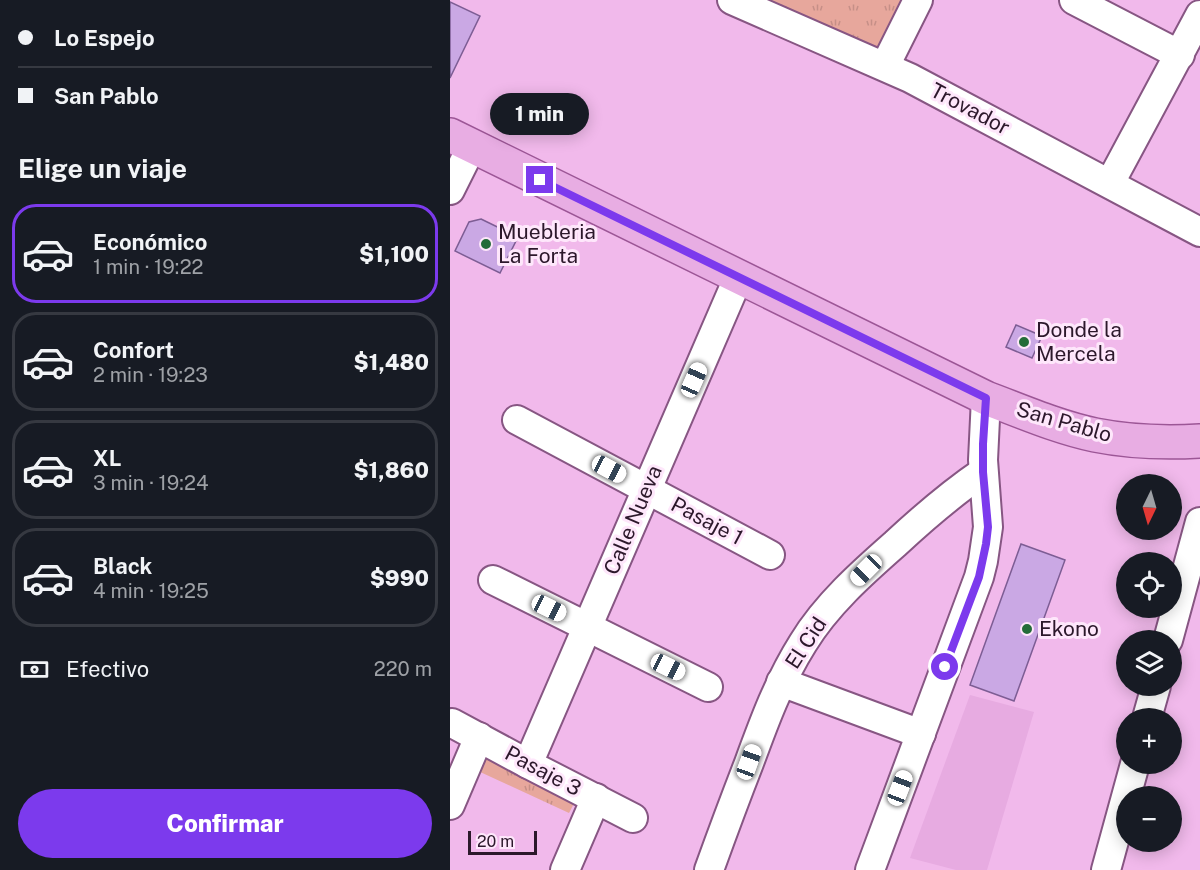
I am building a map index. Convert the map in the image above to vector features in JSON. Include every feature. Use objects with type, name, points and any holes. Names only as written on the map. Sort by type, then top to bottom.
[{"type":"main road","name":"San Pablo","points":[[461,140],[986,398],[1094,435],[1136,441],[1200,441]]},
{"type":"street","name":"Trovador","points":[[732,0],[885,66],[1200,232]]},
{"type":"street","points":[[885,66],[918,0]]},
{"type":"street","points":[[1074,0],[1180,55]]},
{"type":"street","points":[[1110,183],[1200,15]]},
{"type":"street","points":[[450,190],[461,140]]},
{"type":"street","name":"Calle Nueva","points":[[528,764],[739,276]]},
{"type":"street","points":[[870,870],[983,561],[988,527],[983,472],[986,398]]},
{"type":"street","name":"Pasaje 1","points":[[518,420],[770,555]]},
{"type":"street","name":"El Cid","points":[[709,870],[765,718],[781,682],[810,632],[848,588],[909,531],[983,472]]},
{"type":"street","points":[[1171,630],[1200,522]]},
{"type":"street","points":[[493,580],[708,687]]},
{"type":"street","points":[[781,682],[921,734]]},
{"type":"street","name":"Pasaje 3","points":[[452,723],[633,818]]},
{"type":"street","points":[[450,805],[479,737]]},
{"type":"street","points":[[1106,870],[1132,774]]},
{"type":"street","points":[[565,870],[596,798]]},
{"type":"shaded area","points":[[970,695],[1034,712],[987,870],[956,870],[910,858]]},
{"type":"green space","points":[[769,0],[908,0],[882,50]]},
{"type":"green space","points":[[486,754],[577,798],[569,813],[478,771]]},
{"type":"building","points":[[450,2],[480,16],[450,78]]},
{"type":"building","name":"Muebleria La Forta","points":[[481,219],[518,237],[500,273],[455,251],[469,222]]},
{"type":"building","name":"Donde la Mercela","points":[[1016,325],[1042,336],[1032,358],[1006,347]]},
{"type":"building","points":[[1021,544],[1065,560],[1014,701],[970,685]]},
{"type":"place","name":"Muebleria La Forta","points":[[486,244]]},
{"type":"place","name":"Donde la Mercela","points":[[1024,342]]},
{"type":"place","name":"Ekono","points":[[1027,629]]},
{"type":"route","points":[[540,180],[986,398],[983,472],[988,527],[986,544],[979,577],[945,667]]}]
